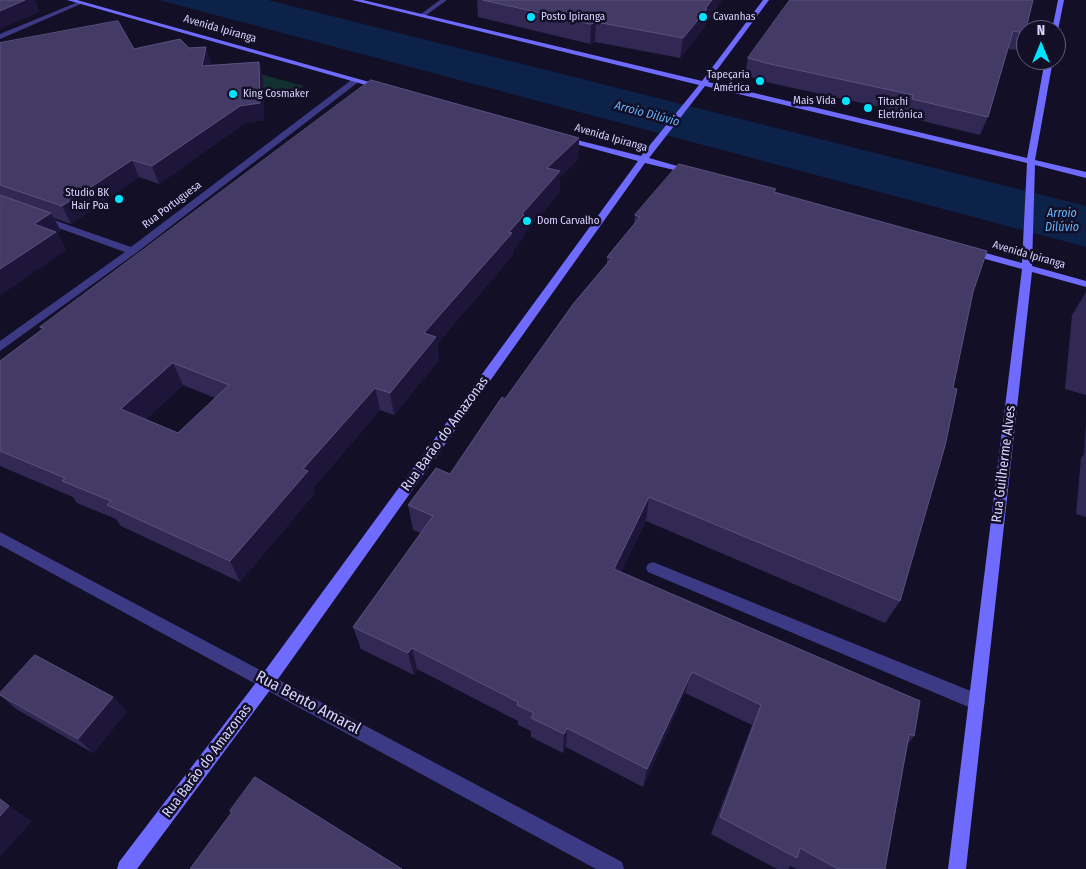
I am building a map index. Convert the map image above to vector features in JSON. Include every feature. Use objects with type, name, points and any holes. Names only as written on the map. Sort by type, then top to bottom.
[{"type":"main road","name":"Avenida Ipiranga","points":[[70,0],[395,91]]},
{"type":"main road","points":[[355,0],[1086,175]]},
{"type":"main road","name":"Rua Barão do Amazonas","points":[[126,869],[267,681],[643,160],[704,84],[766,0]]},
{"type":"main road","points":[[1057,20],[1061,0]]},
{"type":"main road","name":"Rua Guilherme Alves","points":[[957,869],[1027,268],[1031,161],[1048,70]]},
{"type":"main road","name":"Avenida Ipiranga","points":[[558,136],[701,176]]},
{"type":"main road","name":"Avenida Ipiranga","points":[[960,249],[1086,284]]},
{"type":"street","points":[[423,15],[444,0]]},
{"type":"street","points":[[0,37],[80,3]]},
{"type":"street","name":"Rua Portuguesa","points":[[0,347],[132,251],[357,80]]},
{"type":"street","points":[[35,216],[132,251]]},
{"type":"street","name":"Rua Bento Amaral","points":[[0,538],[615,869]]},
{"type":"street","points":[[653,568],[977,702]]},
{"type":"green space","points":[[260,74],[304,86],[295,91],[263,93]]},
{"type":"water","name":"Arroio Dilúvio","points":[[159,0],[268,0],[1086,206],[1086,247]]},
{"type":"building","points":[[0,0],[25,0],[0,11]]},
{"type":"building","points":[[483,0],[712,0],[683,38],[596,22],[591,24]]},
{"type":"building","points":[[790,0],[1033,0],[1028,20],[1016,20],[1016,32],[1013,31],[988,117],[912,99],[913,95],[748,58]]},
{"type":"building","points":[[118,21],[134,49],[180,39],[189,48],[206,47],[202,66],[259,62],[260,103],[240,106],[152,166],[132,160],[62,206],[0,185],[0,43]]},
{"type":"building","points":[[371,80],[579,138],[547,168],[560,171],[522,214],[524,215],[509,232],[512,233],[424,333],[436,337],[390,393],[375,388],[303,469],[308,471],[230,561],[107,505],[111,501],[62,481],[65,478],[0,451],[0,361],[44,328],[40,327]],"holes":[[[173,363],[229,385],[178,433],[121,409]]]},
{"type":"building","points":[[679,164],[776,189],[774,192],[987,251],[973,292],[953,388],[957,389],[945,446],[900,601],[649,497],[614,569],[920,701],[914,736],[909,734],[885,869],[838,869],[800,848],[797,858],[720,817],[761,705],[692,672],[647,769],[567,728],[564,734],[531,718],[534,713],[517,705],[518,702],[412,648],[408,653],[353,627],[433,516],[408,505],[436,468],[450,474],[502,397],[505,399],[574,303],[612,258],[607,257],[640,217],[635,215]]},
{"type":"building","points":[[0,195],[51,213],[34,224],[56,232],[0,269]]},
{"type":"building","points":[[35,655],[113,697],[78,739],[0,695]]},
{"type":"building","points":[[255,777],[402,869],[190,869]]},
{"type":"building","points":[[0,799],[9,806],[0,816]]},
{"type":"place","name":"Posto Ipiranga","points":[[531,17]]},
{"type":"place","name":"Cavanhas","points":[[703,17]]},
{"type":"place","name":"Tapeçaria América","points":[[760,81]]},
{"type":"place","name":"King Cosmaker","points":[[233,94]]},
{"type":"place","name":"Mais Vida","points":[[846,101]]},
{"type":"place","name":"Titachi Eletrônica","points":[[868,108]]},
{"type":"place","name":"Studio BK Hair Poa","points":[[119,199]]},
{"type":"place","name":"Dom Carvalho","points":[[527,221]]}]
